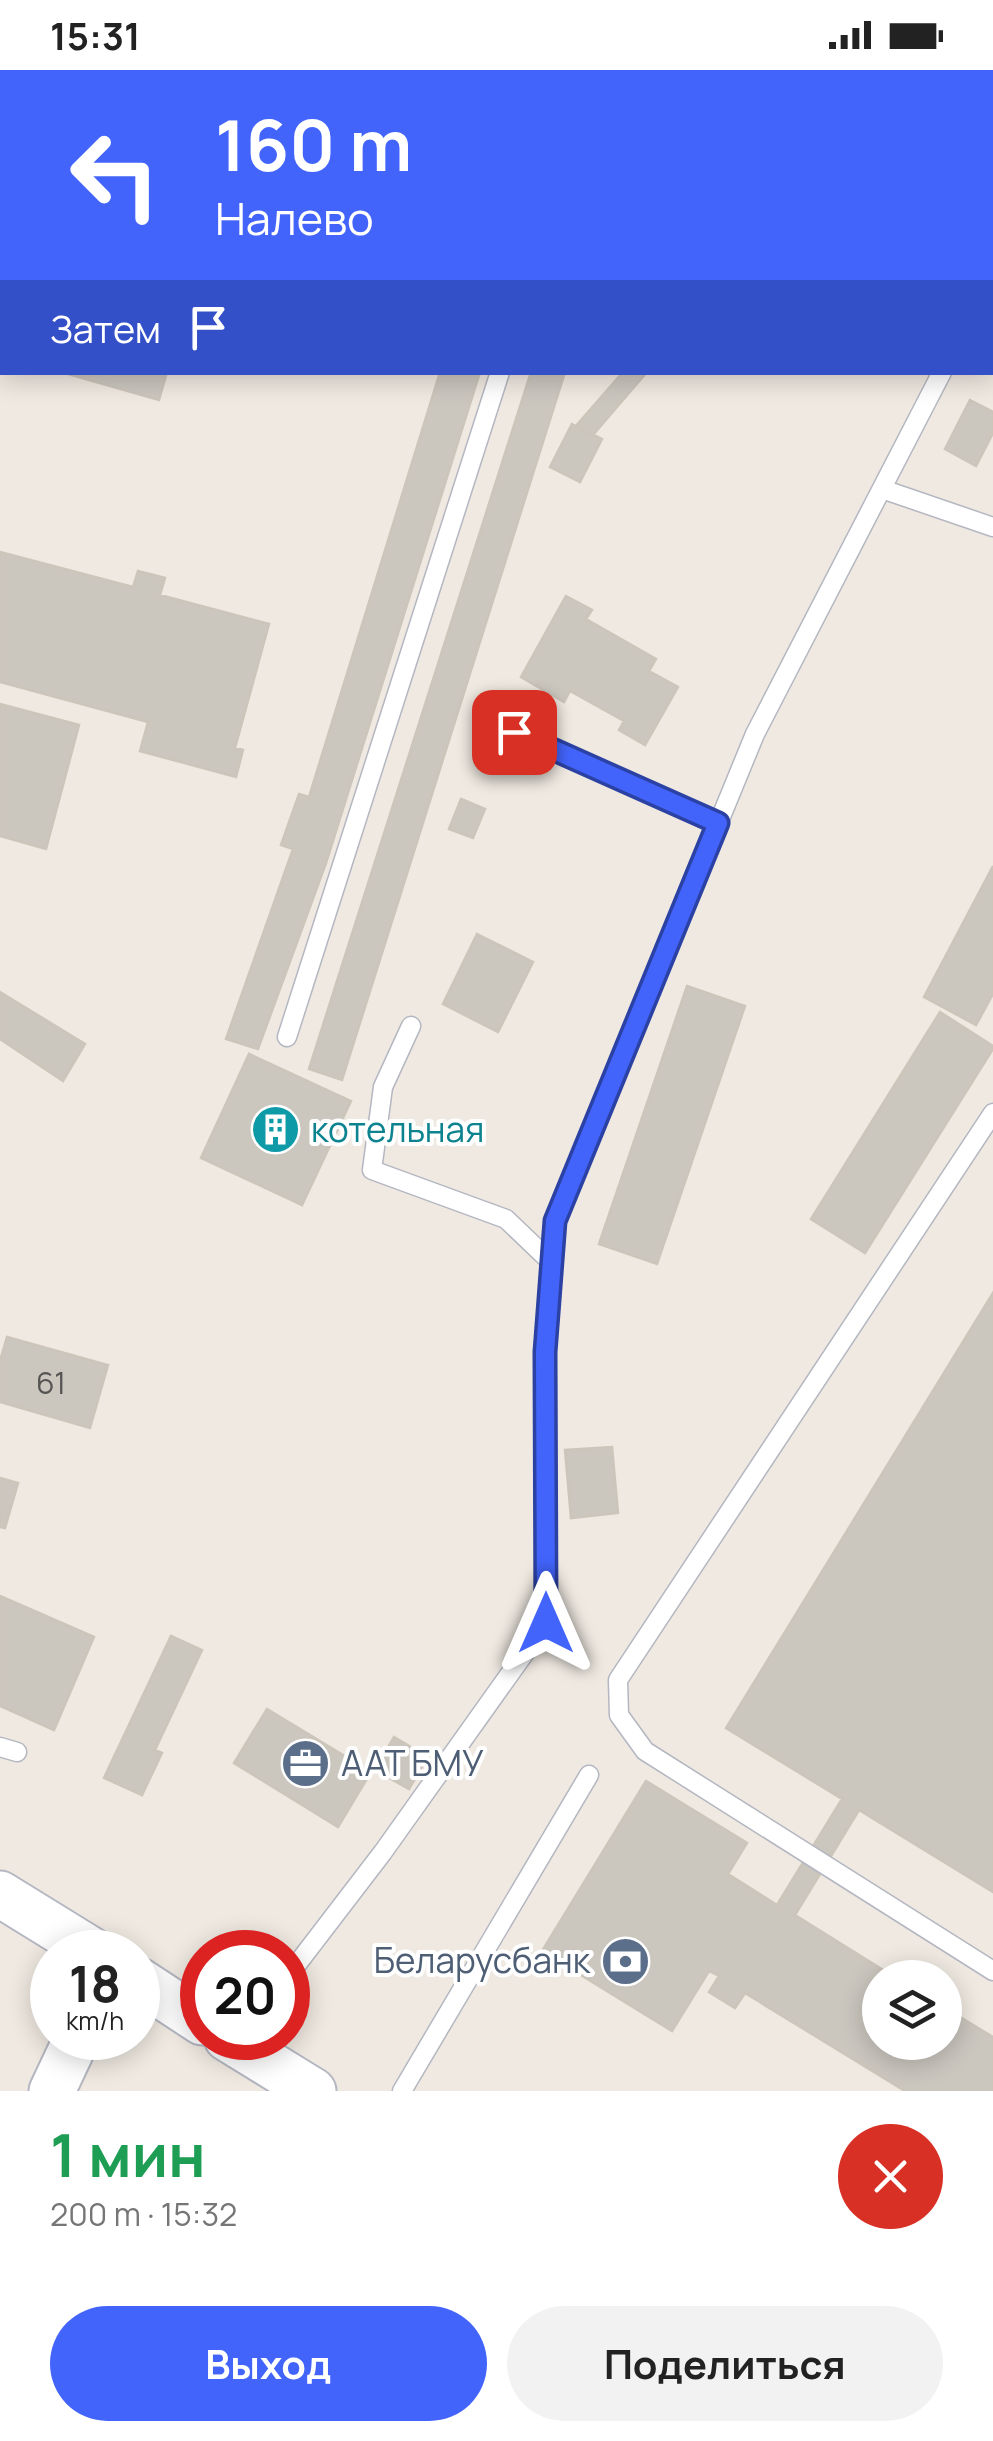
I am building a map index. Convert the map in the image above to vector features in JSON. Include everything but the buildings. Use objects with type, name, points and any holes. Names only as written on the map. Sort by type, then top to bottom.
[{"type":"street","points":[[0,1894],[58,1930]]},
{"type":"street","points":[[52,2091],[67,2060]]},
{"type":"street","points":[[265,2060],[313,2091]]},
{"type":"lane","points":[[287,1037],[499,375]]},
{"type":"lane","points":[[310,1947],[546,1623],[545,1352],[555,1221],[755,734],[940,375]]},
{"type":"lane","points":[[882,489],[993,527]]},
{"type":"lane","points":[[514,732],[718,823]]},
{"type":"lane","points":[[411,1026],[384,1087],[372,1170],[506,1219],[552,1263]]},
{"type":"lane","points":[[993,1113],[618,1680],[619,1714],[645,1751],[993,1971]]},
{"type":"lane","points":[[402,2091],[589,1775]]},
{"type":"place","name":"котельная","points":[[276,1130]]},
{"type":"place","name":"ААТ БМУ","points":[[306,1764]]},
{"type":"place","name":"Беларусбанк","points":[[625,1961]]},
{"type":"route","points":[[514,732],[718,823],[555,1221],[545,1352],[546,1623]]}]
